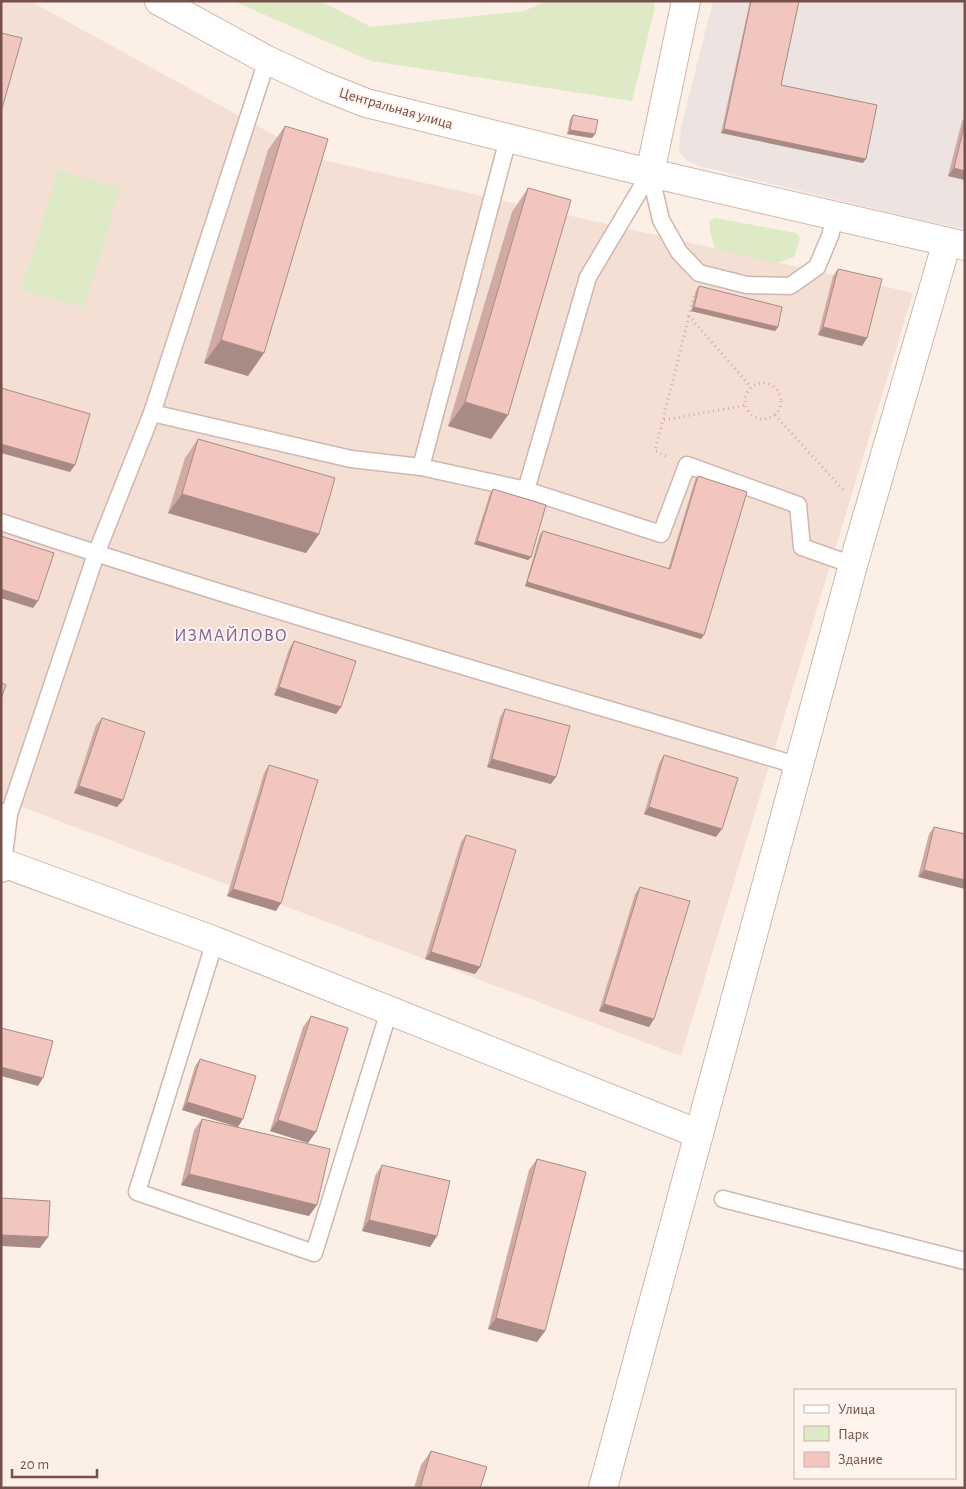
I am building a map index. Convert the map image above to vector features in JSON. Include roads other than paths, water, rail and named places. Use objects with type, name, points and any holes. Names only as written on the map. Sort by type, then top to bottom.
[{"type":"street","name":"Центральная улица","points":[[159,1],[267,60],[366,103],[650,173],[956,244]]},
{"type":"street","points":[[650,173],[686,1]]},
{"type":"street","points":[[603,1488],[854,565],[956,244]]},
{"type":"street","points":[[2,866],[215,941],[698,1134]]},
{"type":"lane","points":[[2,866],[5,813],[96,554],[152,413],[267,60]]},
{"type":"lane","points":[[421,467],[508,138]]},
{"type":"lane","points":[[650,173],[660,220],[679,252],[699,273],[747,285],[790,286],[817,267],[830,236],[835,216]]},
{"type":"lane","points":[[526,490],[588,277],[650,173]]},
{"type":"lane","points":[[152,413],[351,460],[421,467],[526,490],[661,534],[687,465],[798,504],[802,547],[854,565]]},
{"type":"lane","points":[[1,522],[96,554],[298,616],[799,766]]},
{"type":"lane","points":[[215,941],[137,1192],[314,1253],[389,1011]]},
{"type":"lane","points":[[723,1199],[965,1261]]},
{"type":"district","name":"ИЗМАЙЛОВО","points":[[231,635]]}]
